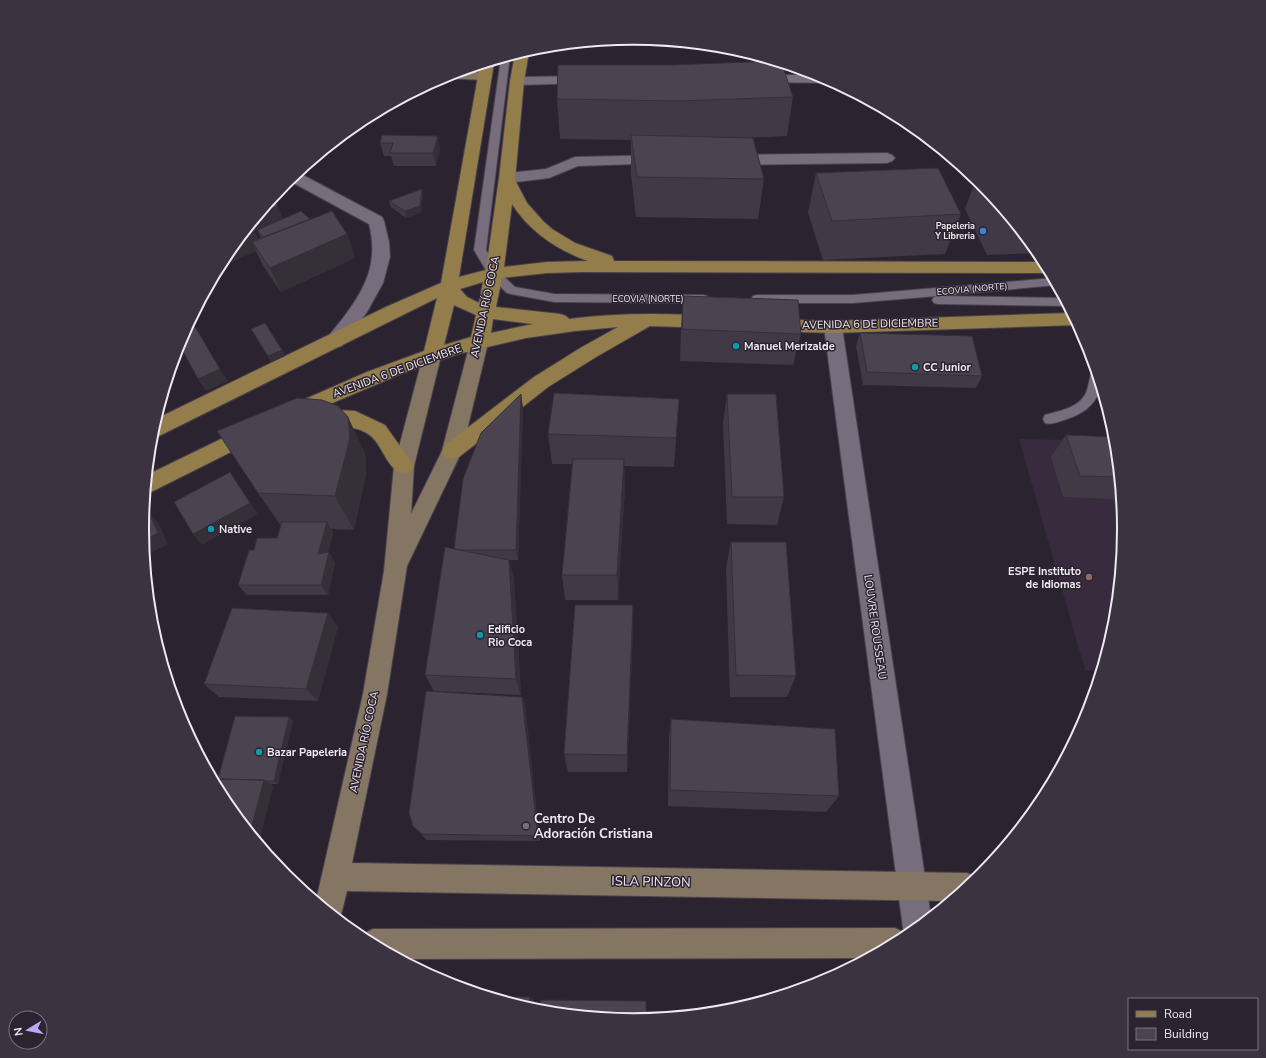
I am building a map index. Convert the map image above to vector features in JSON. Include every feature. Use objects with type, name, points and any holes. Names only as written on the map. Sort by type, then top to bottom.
[{"type":"main road","name":"AVENIDA RÍO COCA","points":[[479,342],[494,274],[521,58]]},
{"type":"main road","name":"AVENIDA RÍO COCA","points":[[432,356],[449,287],[486,68]]},
{"type":"main road","points":[[507,179],[520,205],[541,229],[571,247],[600,258],[636,267]]},
{"type":"main road","points":[[161,423],[335,341],[404,306],[449,287],[494,274],[536,267],[582,265],[636,267],[1040,268]]},
{"type":"main road","points":[[449,287],[460,301],[472,307],[486,311],[590,323]]},
{"type":"main road","name":"AVENIDA 6 DE DICIEMBRE","points":[[756,324],[833,327],[1069,319]]},
{"type":"main road","points":[[452,451],[541,382],[589,352],[648,320]]},
{"type":"main road","name":"AVENIDA 6 DE DICIEMBRE","points":[[151,482],[278,419],[363,381],[432,356],[479,342],[528,332],[590,323],[648,320],[725,323]]},
{"type":"main road","points":[[278,419],[355,419],[378,431],[404,466]]},
{"type":"street","points":[[748,79],[808,78]]},
{"type":"street","points":[[517,81],[605,80]]},
{"type":"street","points":[[712,160],[887,158]]},
{"type":"street","points":[[507,179],[549,173],[575,162],[584,161],[680,160]]},
{"type":"street","points":[[299,179],[376,221],[378,227],[381,241],[381,256],[377,276],[368,298],[335,341]]},
{"type":"street","name":"LOUVRE ROUSSEAU","points":[[833,327],[917,921]]},
{"type":"street","name":"AVENIDA RÍO COCA","points":[[395,571],[452,451],[479,342]]},
{"type":"street","name":"AVENIDA RÍO COCA","points":[[329,906],[375,694],[395,571],[404,466],[432,356]]},
{"type":"street","name":"ISLA PINZON","points":[[335,877],[958,887]]},
{"type":"street","points":[[385,944],[883,943]]},
{"type":"lane","name":"ECOVIA (NORTE)","points":[[505,62],[480,250],[494,274],[511,290],[554,298],[713,299]]},
{"type":"lane","name":"ECOVIA (NORTE)","points":[[745,299],[853,299],[1049,282]]},
{"type":"lane","points":[[853,299],[1060,302]]},
{"type":"lane","points":[[1050,419],[1072,413],[1084,406],[1095,390],[1095,387]]},
{"type":"shaded area","name":"ESPE Instituto de Idiomas","points":[[1019,439],[1109,441],[1116,497],[1117,529],[1113,592],[1108,623],[1096,671],[1085,670]]},
{"type":"building","points":[[760,62],[784,69],[793,97],[677,101],[557,99],[558,65],[671,65]]},
{"type":"building","points":[[382,135],[438,136],[433,153],[390,153],[393,143],[380,143]]},
{"type":"building","points":[[631,135],[753,138],[764,179],[637,177]]},
{"type":"building","points":[[938,168],[961,214],[832,221],[816,173]]},
{"type":"building","points":[[422,189],[420,206],[405,211],[389,201]]},
{"type":"building","points":[[276,203],[278,206],[269,210]]},
{"type":"building","points":[[301,211],[310,219],[263,237],[257,230]]},
{"type":"building","points":[[332,211],[347,234],[270,268],[252,242]]},
{"type":"building","points":[[683,296],[798,300],[801,334],[682,329]]},
{"type":"building","points":[[265,323],[282,350],[268,356],[251,329]]},
{"type":"building","points":[[194,326],[220,369],[198,379],[183,352]]},
{"type":"building","name":"CC Junior","points":[[860,333],[972,336],[982,376],[867,372]]},
{"type":"building","points":[[554,393],[679,399],[676,438],[548,434]]},
{"type":"building","points":[[521,394],[516,550],[454,549],[463,479],[481,433]]},
{"type":"building","points":[[727,394],[776,394],[784,497],[732,497]]},
{"type":"building","points":[[297,398],[322,400],[338,406],[348,417],[350,438],[335,496],[258,493],[217,431]]},
{"type":"building","points":[[1066,435],[1108,437],[1114,477],[1080,476]]},
{"type":"building","points":[[573,459],[624,459],[617,575],[562,575]]},
{"type":"building","points":[[230,472],[250,503],[193,534],[174,502]]},
{"type":"building","points":[[149,514],[158,533],[149,538]]},
{"type":"building","points":[[282,522],[327,522],[318,554],[329,552],[321,585],[238,585],[249,550],[254,550],[257,538],[277,538]]},
{"type":"building","points":[[731,542],[786,542],[796,676],[736,675]]},
{"type":"building","name":"Edificio Rio Coca","points":[[445,547],[509,560],[516,679],[425,675]]},
{"type":"building","points":[[575,605],[633,605],[627,755],[564,754]]},
{"type":"building","points":[[232,608],[328,613],[306,689],[204,684]]},
{"type":"building","points":[[426,691],[522,697],[538,836],[422,834],[413,826],[409,813]]},
{"type":"building","name":"Bazar Papeleria","points":[[235,716],[289,717],[274,781],[218,778]]},
{"type":"building","points":[[671,719],[835,729],[839,796],[670,790]]},
{"type":"building","points":[[219,779],[264,780],[252,827]]},
{"type":"building","points":[[508,997],[530,997],[530,1002]]},
{"type":"building","points":[[541,1000],[646,1001],[646,1013],[601,1012],[541,1004]]},
{"type":"place","name":"Papeleria Y Libreria","points":[[983,231]]},
{"type":"place","name":"Manuel Merizalde","points":[[736,346]]},
{"type":"place","name":"CC Junior","points":[[915,367]]},
{"type":"place","name":"Native","points":[[211,529]]},
{"type":"place","name":"ESPE Instituto de Idiomas","points":[[1089,577]]},
{"type":"place","name":"Edificio Rio Coca","points":[[480,635]]},
{"type":"place","name":"Bazar Papeleria","points":[[259,752]]},
{"type":"place","name":"Centro De Adoración Cristiana","points":[[526,826]]}]
